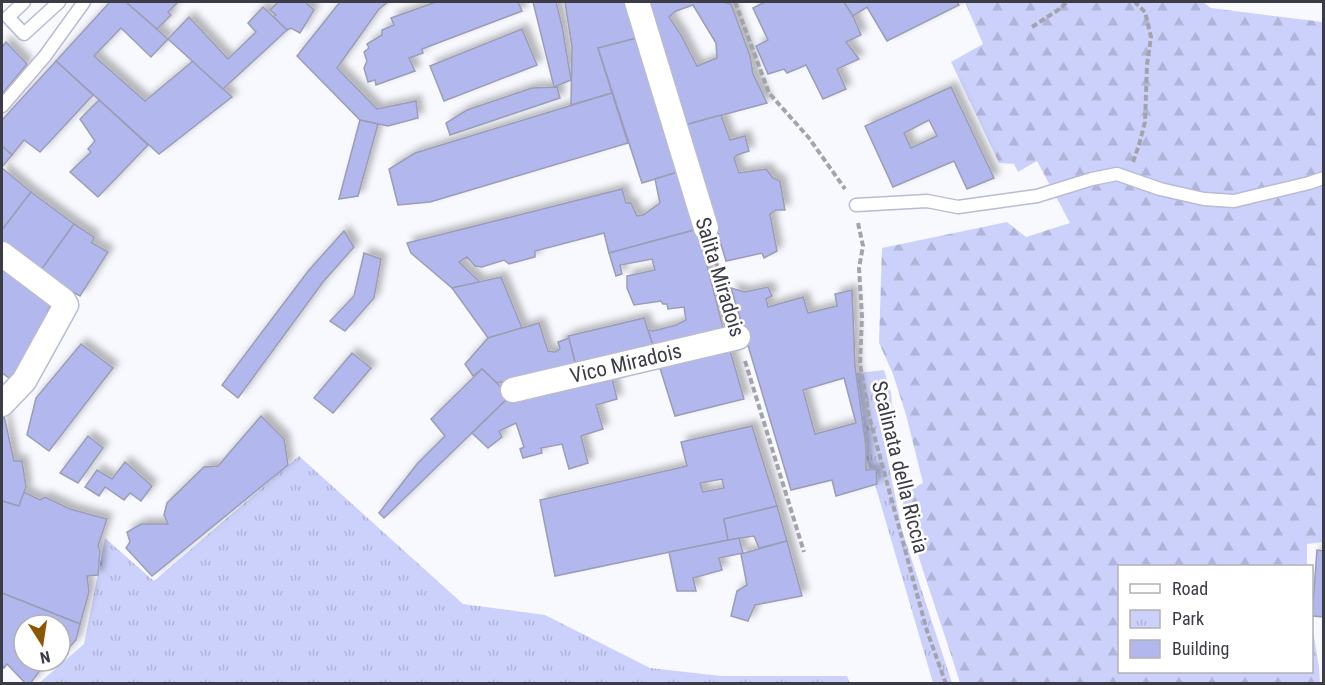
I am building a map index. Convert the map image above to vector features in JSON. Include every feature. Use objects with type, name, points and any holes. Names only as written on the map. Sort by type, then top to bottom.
[{"type":"street","name":"Salita Miradois","points":[[637,2],[706,228]]},
{"type":"street","points":[[2,254],[63,300],[66,305],[24,381],[2,404]]},
{"type":"street","name":"Vico Miradois","points":[[513,390],[738,338]]},
{"type":"lane","points":[[24,2],[8,17],[24,34],[59,2]]},
{"type":"lane","points":[[2,105],[45,56],[84,2]]},
{"type":"lane","points":[[856,205],[927,201],[957,207],[1037,196],[1092,179],[1117,174],[1160,189],[1204,199],[1234,201],[1323,178]]},
{"type":"path","name":"Scalinata della Riccia","points":[[735,2],[769,93],[809,138],[856,205],[863,246],[859,268],[862,317],[860,364],[869,416],[927,631],[946,684]]},
{"type":"path","points":[[1032,27],[1067,2]]},
{"type":"path","points":[[1129,178],[1145,123],[1147,65],[1151,37],[1145,12],[1135,2]]},
{"type":"path","name":"Salita Miradois","points":[[706,228],[804,552]]},
{"type":"green space","points":[[965,2],[1203,2],[1211,8],[1323,22],[1323,542],[1307,544],[1307,565],[1118,565],[1118,673],[1313,673],[1313,630],[1320,683],[960,683],[901,495],[923,483],[906,415],[893,374],[879,343],[882,248],[1007,222],[1026,237],[1070,223],[1037,161],[1018,172],[1014,164],[999,163],[951,62],[983,44]]},
{"type":"green space","points":[[884,370],[891,393],[894,425],[882,432],[902,530],[952,683],[933,683],[863,449],[856,397],[848,396],[848,374]]},
{"type":"green space","points":[[299,456],[463,604],[545,615],[650,668],[721,676],[847,676],[850,683],[38,684],[51,673],[72,673],[72,654],[84,644],[105,538],[154,581]]},
{"type":"building","points":[[110,2],[126,2],[168,39],[151,57],[121,28],[94,56],[145,101],[193,61],[232,97],[159,154],[56,61]]},
{"type":"building","points":[[126,2],[178,2],[168,12],[171,15],[157,29]]},
{"type":"building","points":[[276,2],[305,2],[314,10],[300,33],[291,28],[287,30],[273,17],[276,15],[270,10]]},
{"type":"building","points":[[340,2],[388,2],[379,9],[337,68],[377,109],[416,101],[418,118],[388,126],[360,120],[297,56]]},
{"type":"building","points":[[436,2],[518,2],[522,11],[422,49],[423,53],[409,58],[415,71],[376,85],[375,80],[368,82],[364,68],[367,61],[364,52],[369,48],[367,44],[382,35],[382,30],[394,25],[391,18]]},
{"type":"building","points":[[533,2],[556,2],[562,26],[571,80],[554,87]]},
{"type":"building","points":[[565,2],[628,2],[637,38],[598,48],[612,93],[571,105],[572,47]]},
{"type":"building","points":[[650,2],[731,4],[750,56],[753,74],[767,103],[685,125]],"holes":[[[693,5],[716,43],[717,58],[697,66],[669,17],[676,11]]]},
{"type":"building","points":[[765,2],[844,2],[861,35],[846,42],[859,59],[837,69],[846,89],[823,99],[806,65],[787,73],[784,69],[768,74],[756,46],[768,40],[753,8]]},
{"type":"building","points":[[844,2],[957,2],[959,5],[887,41],[867,7],[853,16]]},
{"type":"building","points":[[263,7],[287,30],[223,89],[168,39],[189,17],[228,59],[256,32],[248,23]]},
{"type":"building","points":[[522,29],[537,65],[444,101],[430,66]]},
{"type":"building","points":[[637,38],[678,172],[642,183],[598,48]]},
{"type":"building","points":[[6,42],[27,64],[2,94],[2,47]]},
{"type":"building","points":[[56,61],[93,95],[40,152],[24,140],[12,155],[2,146],[2,120]]},
{"type":"building","points":[[557,87],[560,98],[450,135],[446,123],[467,110],[532,88]]},
{"type":"building","points":[[951,87],[994,178],[967,189],[954,161],[893,187],[865,126]],"holes":[[[929,120],[937,136],[911,148],[904,133]]]},
{"type":"building","points":[[612,93],[628,143],[430,202],[398,205],[389,169],[415,153]]},
{"type":"building","points":[[99,100],[148,145],[98,197],[70,172],[91,152],[88,149],[95,141],[80,119]]},
{"type":"building","points":[[721,115],[730,140],[745,136],[749,151],[734,158],[739,173],[766,169],[773,178],[780,181],[785,210],[776,210],[770,214],[777,251],[764,258],[762,253],[726,261],[685,125]]},
{"type":"building","points":[[360,120],[378,124],[358,196],[339,199]]},
{"type":"building","points":[[2,146],[12,155],[2,167]]},
{"type":"building","points":[[2,168],[31,192],[2,230]]},
{"type":"building","points":[[678,172],[698,229],[609,253],[604,233],[535,251],[535,257],[509,264],[504,260],[482,267],[475,266],[467,257],[459,262],[480,282],[452,288],[411,253],[407,243],[622,189],[626,203],[631,203],[637,216],[643,215],[660,203],[655,179]]},
{"type":"building","points":[[31,192],[74,224],[39,273],[2,243],[2,230]]},
{"type":"building","points":[[74,224],[94,237],[92,243],[108,252],[80,296],[39,273]]},
{"type":"building","points":[[698,229],[725,336],[655,352],[648,330],[661,329],[686,320],[684,307],[668,309],[667,304],[661,301],[634,305],[627,288],[627,276],[655,270],[652,259],[620,265],[622,274],[616,276],[609,253]]},
{"type":"building","points":[[344,231],[354,247],[323,282],[238,398],[222,385],[309,270]]},
{"type":"building","points":[[364,253],[381,259],[374,298],[345,331],[330,321],[354,296]]},
{"type":"building","points":[[2,260],[53,300],[47,312],[52,315],[12,380],[2,373]]},
{"type":"building","points":[[501,277],[522,328],[488,338],[452,288]]},
{"type":"building","points":[[768,287],[772,296],[766,299],[768,307],[803,297],[808,313],[837,306],[835,294],[852,290],[855,366],[866,447],[866,470],[876,469],[877,484],[836,496],[832,480],[791,490],[731,288],[745,292]],"holes":[[[844,378],[856,423],[815,434],[803,390]]]},
{"type":"building","points":[[644,318],[655,352],[578,372],[568,336]]},
{"type":"building","points":[[539,323],[548,351],[555,352],[560,349],[558,342],[569,338],[575,363],[497,383],[482,369],[473,376],[465,364],[488,338]]},
{"type":"building","points":[[81,344],[113,368],[49,451],[27,435],[36,398]]},
{"type":"building","points":[[729,347],[744,399],[675,416],[659,365]]},
{"type":"building","points":[[352,353],[371,368],[333,413],[314,398]]},
{"type":"building","points":[[482,369],[510,396],[384,518],[379,513],[417,464],[445,436],[431,419]]},
{"type":"building","points":[[611,374],[617,399],[596,405],[603,429],[581,436],[588,463],[569,469],[562,444],[541,448],[542,453],[523,458],[520,449],[524,447],[516,423],[499,431],[502,437],[488,448],[472,433],[510,396]]},
{"type":"building","points":[[4,416],[14,461],[22,461],[26,487],[19,506],[2,501],[2,419]]},
{"type":"building","points":[[261,416],[284,439],[288,465],[152,576],[126,548],[130,542],[127,532],[141,524],[168,524],[164,515],[167,503],[204,467],[218,466]]},
{"type":"building","points":[[752,426],[777,506],[724,519],[728,540],[555,576],[540,500],[687,466],[681,442]],"holes":[[[722,479],[724,488],[703,492],[700,483]]]},
{"type":"building","points":[[88,436],[103,448],[78,483],[60,473]]},
{"type":"building","points":[[125,462],[152,486],[141,501],[130,493],[124,500],[105,487],[99,496],[85,487],[97,470],[112,479]]},
{"type":"building","points":[[24,492],[40,500],[45,497],[70,509],[107,519],[98,546],[100,551],[98,575],[87,576],[89,592],[80,624],[72,621],[72,613],[52,613],[2,593],[2,501],[19,506]]},
{"type":"building","points":[[777,506],[787,541],[759,548],[754,536],[728,540],[724,519]]},
{"type":"building","points":[[739,538],[743,553],[719,558],[722,570],[693,578],[696,591],[677,591],[669,552]]},
{"type":"building","points":[[787,541],[802,596],[755,605],[748,621],[731,616],[737,591],[747,585],[741,554]]},
{"type":"building","points":[[1317,550],[1324,551],[1324,617],[1313,616]]},
{"type":"building","points":[[2,593],[52,613],[12,613],[12,669],[7,664],[4,668],[2,664]]},
{"type":"building","points":[[72,621],[80,624],[76,640],[72,644]]},
{"type":"building","points":[[16,673],[38,673],[30,684],[26,684]]}]
